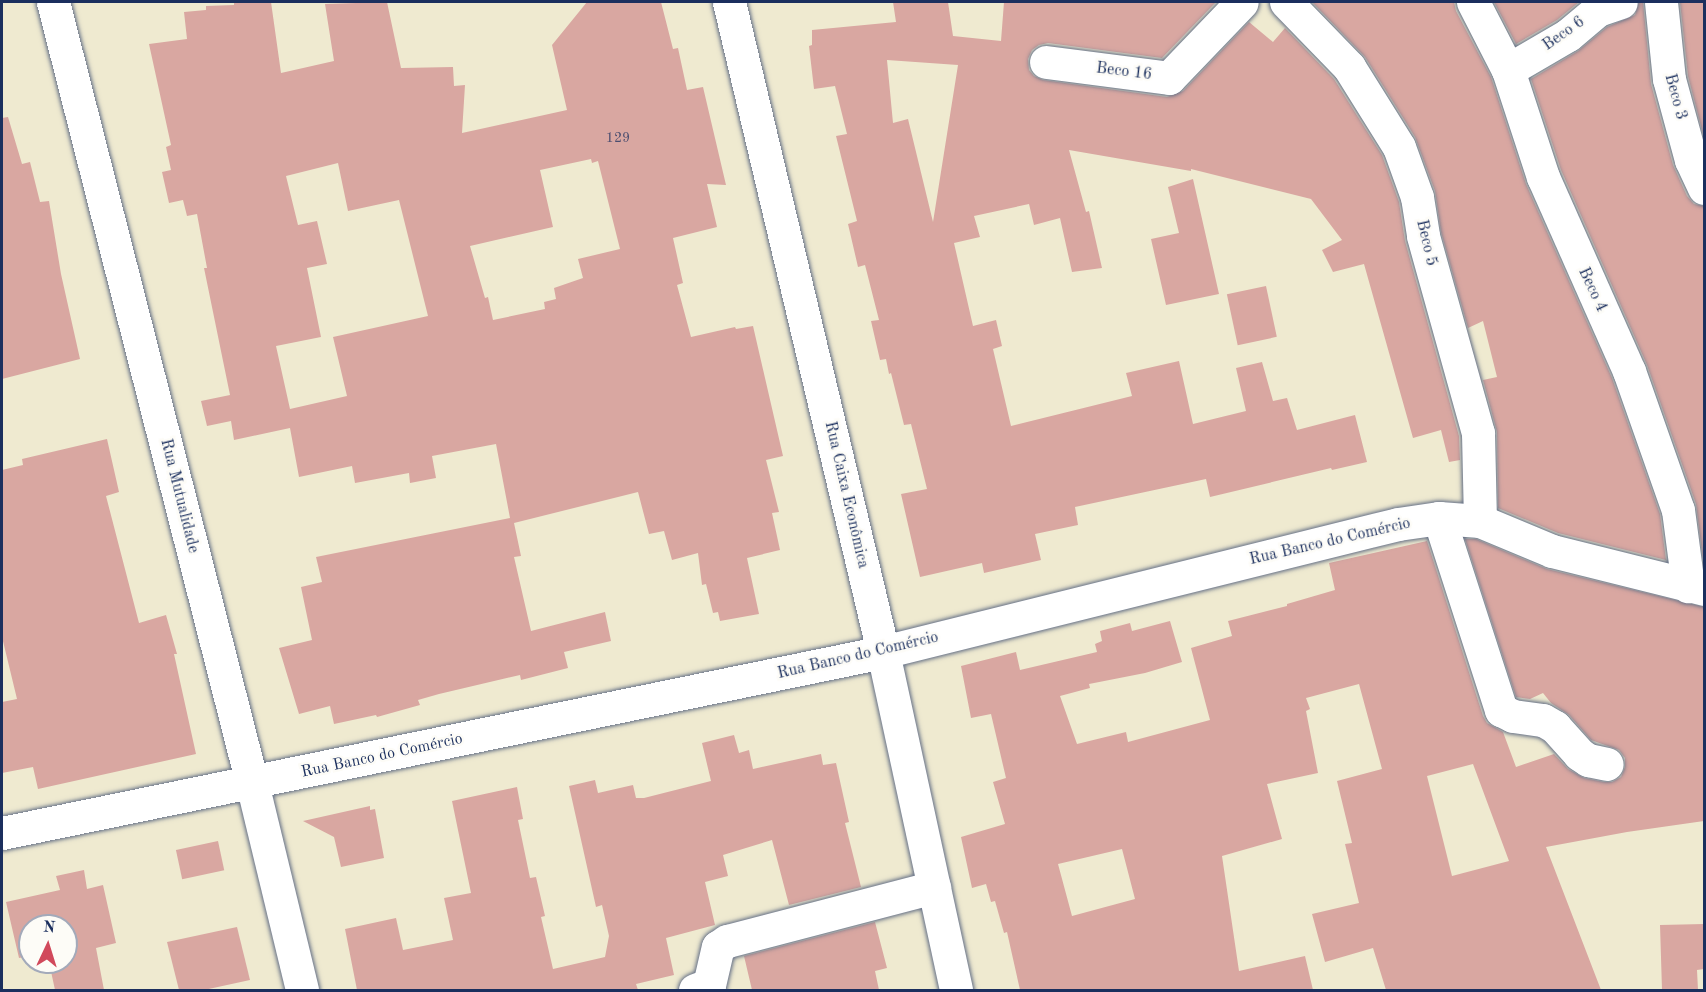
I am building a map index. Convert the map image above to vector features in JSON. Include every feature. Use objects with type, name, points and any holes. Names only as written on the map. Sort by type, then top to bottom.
[{"type":"street","name":"Rua Mutualidade","points":[[53,2],[252,783],[302,990]]},
{"type":"street","name":"Rua Caixa Econômica","points":[[729,2],[883,652],[956,990]]},
{"type":"street","name":"Beco 16","points":[[1046,62],[1169,78],[1242,2]]},
{"type":"street","name":"Beco 5","points":[[1286,2],[1349,67],[1398,147],[1417,197],[1423,236],[1478,433],[1480,521]]},
{"type":"street","name":"Beco 4","points":[[1473,2],[1508,70],[1543,177],[1629,370],[1678,510],[1696,587]]},
{"type":"street","name":"Beco 6","points":[[1508,70],[1568,35],[1598,9],[1621,2]]},
{"type":"street","name":"Beco 3","points":[[1661,2],[1669,79],[1691,160],[1704,188]]},
{"type":"street","name":"Rua Banco do Comércio","points":[[2,833],[883,652],[1398,524],[1439,518],[1480,521],[1552,551],[1696,587]]},
{"type":"street","points":[[1439,518],[1501,710],[1513,716],[1543,720],[1555,727],[1579,754],[1588,760],[1607,764]]},
{"type":"street","points":[[695,990],[709,985],[718,946],[727,941],[934,887]]},
{"type":"building","points":[[234,2],[271,2],[281,73],[334,61],[325,4],[387,2],[401,68],[453,67],[454,86],[465,85],[462,133],[567,110],[552,45],[587,2],[661,2],[673,49],[678,48],[687,90],[703,87],[726,185],[707,184],[717,227],[673,238],[683,283],[677,285],[691,337],[735,327],[736,329],[753,326],[783,456],[766,460],[779,512],[772,513],[780,550],[747,558],[759,614],[720,621],[718,612],[713,613],[706,584],[702,585],[698,553],[672,560],[664,531],[649,534],[638,492],[514,523],[521,556],[514,557],[531,631],[605,612],[611,641],[564,652],[568,668],[521,680],[520,675],[439,694],[418,700],[420,705],[377,717],[376,715],[334,724],[330,706],[299,714],[279,648],[312,640],[301,587],[322,582],[316,557],[510,518],[496,444],[432,456],[436,478],[410,483],[409,473],[355,483],[352,466],[299,477],[290,428],[234,440],[231,421],[207,426],[201,401],[230,395],[204,268],[207,268],[197,214],[187,216],[183,200],[169,203],[162,172],[171,170],[166,147],[171,145],[149,44],[187,39],[184,12],[206,10],[206,6],[234,5]],"holes":[[[591,159],[592,163],[598,161],[620,249],[578,259],[583,278],[554,288],[556,299],[544,302],[545,309],[493,320],[488,297],[485,298],[470,246],[553,227],[540,170]],[[338,163],[348,211],[399,200],[428,316],[333,337],[347,396],[290,409],[276,346],[321,337],[307,268],[327,264],[317,221],[298,225],[286,176]]]},
{"type":"building","points":[[893,2],[948,2],[953,36],[1001,41],[1004,2],[1216,2],[1162,58],[1048,43],[1032,50],[1028,59],[1029,70],[1034,76],[1043,80],[1167,97],[1183,91],[1249,22],[1273,42],[1285,28],[1334,79],[1382,155],[1399,202],[1405,241],[1459,436],[1460,460],[1449,462],[1441,430],[1413,438],[1364,264],[1333,272],[1322,250],[1342,240],[1311,199],[1191,169],[1191,171],[1069,150],[1086,212],[1089,211],[1102,268],[1072,272],[1060,218],[1034,225],[1029,204],[974,216],[980,237],[954,243],[973,326],[996,320],[1002,346],[993,349],[1011,426],[1132,396],[1126,373],[1179,361],[1193,424],[1246,411],[1236,368],[1262,362],[1273,401],[1287,398],[1297,430],[1355,415],[1367,462],[1332,470],[1331,468],[1210,497],[1206,479],[1075,507],[1078,525],[1035,534],[1041,560],[984,573],[982,563],[920,577],[901,494],[927,489],[911,424],[904,425],[886,359],[880,360],[871,321],[879,320],[865,265],[858,267],[848,224],[857,221],[836,136],[847,134],[835,86],[814,89],[809,46],[812,45],[812,30],[896,22]],"holes":[[[887,60],[958,65],[933,222],[908,119],[893,123]]]},
{"type":"building","points":[[1312,2],[1454,2],[1456,11],[1491,77],[1526,184],[1612,378],[1660,514],[1666,560],[1558,533],[1498,508],[1497,432],[1483,380],[1497,377],[1483,321],[1468,328],[1441,232],[1435,191],[1415,137],[1365,57]]},
{"type":"building","points":[[1494,2],[1579,2],[1557,20],[1516,44]]},
{"type":"building","points":[[1639,2],[1643,2],[1651,84],[1673,165],[1687,196],[1694,204],[1704,206],[1704,568],[1696,504],[1647,365],[1561,170],[1531,79],[1578,51],[1607,27],[1635,15]]},
{"type":"building","points":[[1680,2],[1704,2],[1704,138],[1688,76]]},
{"type":"building","points":[[8,117],[22,164],[30,162],[40,202],[49,201],[61,274],[80,359],[2,379],[2,118]]},
{"type":"building","points":[[1193,179],[1219,294],[1166,305],[1151,239],[1179,233],[1168,187]]},
{"type":"building","points":[[1266,286],[1277,337],[1238,345],[1227,294]]},
{"type":"building","points":[[107,439],[119,492],[106,496],[139,623],[166,615],[177,654],[174,654],[196,754],[38,789],[33,767],[2,773],[2,702],[17,699],[2,637],[2,470],[23,465],[22,459]]},
{"type":"building","points":[[1465,539],[1476,539],[1547,569],[1704,607],[1704,821],[1546,847],[1601,990],[1386,990],[1373,948],[1325,962],[1312,914],[1359,903],[1345,844],[1352,843],[1337,781],[1382,769],[1359,684],[1306,698],[1310,709],[1306,711],[1318,773],[1267,784],[1282,839],[1222,856],[1239,971],[1305,956],[1313,990],[1020,990],[1007,932],[1004,933],[995,901],[991,902],[986,884],[972,888],[961,837],[1005,824],[993,782],[1006,778],[991,714],[971,718],[961,666],[1016,652],[1020,670],[1097,652],[1095,644],[1102,641],[1100,631],[1130,623],[1132,631],[1170,621],[1182,662],[1145,673],[1089,684],[1090,688],[1060,696],[1077,744],[1126,732],[1128,742],[1210,720],[1191,648],[1232,636],[1228,621],[1287,606],[1287,604],[1335,590],[1329,563],[1427,541],[1483,716],[1487,723],[1503,732],[1516,767],[1554,754],[1568,769],[1584,778],[1612,782],[1621,777],[1625,767],[1625,758],[1619,750],[1591,740],[1569,715],[1551,703],[1543,693],[1530,699],[1516,697]],"holes":[[[1473,764],[1509,861],[1452,876],[1427,776]],[[1122,849],[1135,899],[1072,916],[1058,864]]]},
{"type":"building","points":[[734,735],[739,753],[749,750],[753,769],[821,754],[823,765],[836,763],[849,822],[845,823],[861,887],[789,905],[772,840],[723,855],[728,876],[705,882],[715,925],[666,938],[674,975],[636,984],[638,990],[357,990],[345,929],[396,918],[403,950],[453,940],[444,898],[471,893],[452,801],[517,787],[523,819],[518,820],[530,878],[536,877],[545,916],[541,917],[553,969],[605,957],[609,936],[602,905],[596,907],[569,786],[595,780],[598,793],[633,785],[636,798],[644,798],[711,781],[702,743]]},
{"type":"building","points":[[370,806],[370,810],[375,809],[384,858],[341,867],[334,837],[303,821]]},
{"type":"building","points":[[218,841],[224,870],[182,879],[176,850]]},
{"type":"building","points":[[84,870],[87,889],[103,885],[116,943],[96,948],[104,990],[55,990],[52,974],[78,974],[78,914],[18,914],[18,954],[6,902],[60,890],[56,876]]},
{"type":"building","points":[[875,922],[887,968],[875,971],[879,990],[752,990],[744,956]]},
{"type":"building","points":[[1704,924],[1704,969],[1697,970],[1698,990],[1662,990],[1660,925]]},
{"type":"building","points":[[237,927],[250,980],[204,990],[179,990],[167,942]]}]
